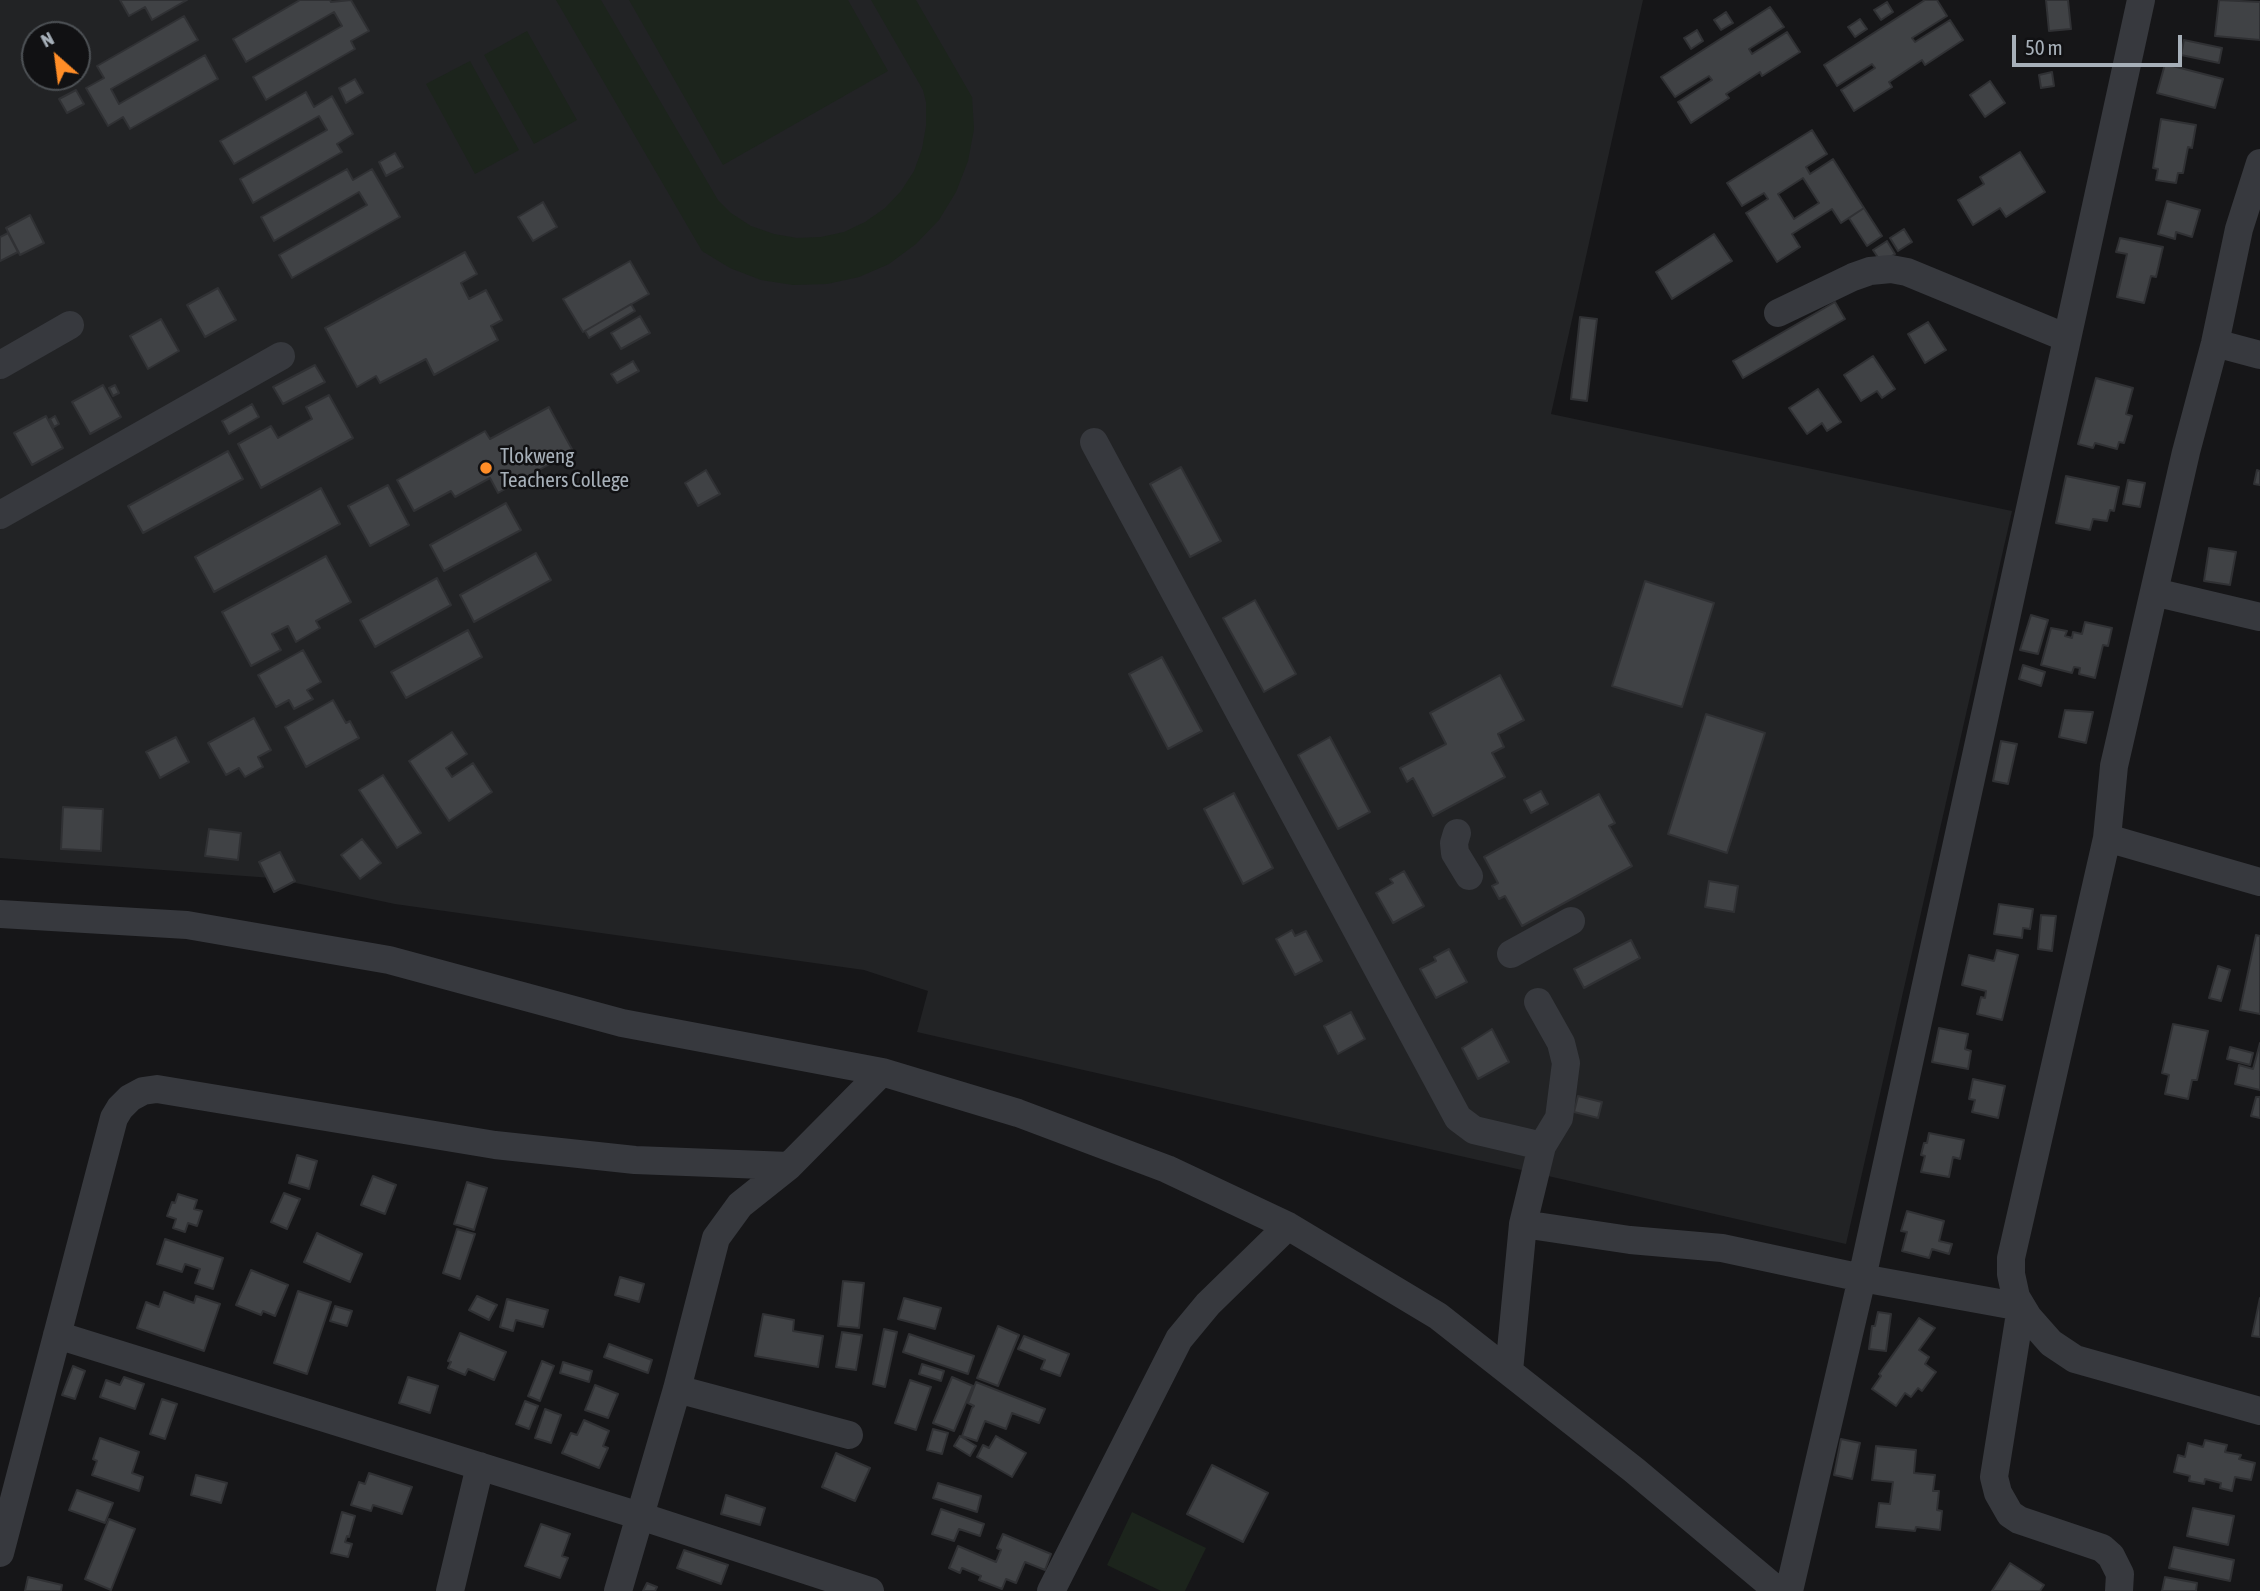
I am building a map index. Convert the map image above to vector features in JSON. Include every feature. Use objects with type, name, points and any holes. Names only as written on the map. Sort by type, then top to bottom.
[{"type":"street","points":[[1789,1591],[1862,1278],[2141,0]]},
{"type":"street","points":[[2260,163],[2239,229],[2215,343],[2186,452],[2114,765],[2107,838],[2011,1258],[2013,1286],[2021,1307],[2051,1343],[2075,1359],[2260,1411]]},
{"type":"street","points":[[1778,313],[1853,277],[1870,271],[1891,269],[1907,272],[2067,338]]},
{"type":"street","points":[[0,365],[70,325]]},
{"type":"street","points":[[2215,343],[2260,355]]},
{"type":"street","points":[[0,515],[281,356]]},
{"type":"street","points":[[1094,442],[1458,1118],[1474,1130],[1542,1146]]},
{"type":"street","points":[[2154,592],[2260,617]]},
{"type":"street","points":[[1457,833],[1455,853],[1469,876]]},
{"type":"street","points":[[2107,838],[2260,881]]},
{"type":"street","points":[[0,914],[187,925],[389,960],[622,1023],[882,1072],[1018,1114],[1167,1169],[1288,1226],[1438,1316],[1634,1470],[1778,1591]]},
{"type":"street","points":[[1511,954],[1571,921]]},
{"type":"street","points":[[1509,1371],[1523,1224],[1542,1146],[1559,1118],[1566,1063],[1561,1043],[1538,1002]]},
{"type":"street","points":[[618,1591],[677,1389],[716,1238],[740,1205],[789,1166],[882,1072]]},
{"type":"street","points":[[0,1553],[114,1118],[130,1098],[143,1091],[157,1089],[495,1145],[635,1160],[789,1166]]},
{"type":"street","points":[[1523,1224],[1630,1240],[1722,1248],[1862,1278],[2021,1307]]},
{"type":"street","points":[[1051,1591],[1179,1339],[1208,1304],[1288,1226]]},
{"type":"street","points":[[2021,1307],[1994,1477],[1998,1493],[2003,1505],[2019,1520],[2102,1548],[2120,1574],[2119,1591]]},
{"type":"street","points":[[57,1335],[640,1516],[802,1580],[870,1591]]},
{"type":"street","points":[[677,1389],[849,1435]]},
{"type":"street","points":[[450,1591],[480,1466]]},
{"type":"shaded area","points":[[0,0],[1643,0],[1551,414],[2012,511],[1846,1244],[917,1032],[928,991],[864,970],[395,904],[272,878],[0,858]]},
{"type":"shaded area","points":[[556,0],[601,0],[718,200],[731,213],[751,226],[797,238],[844,232],[865,222],[885,208],[901,191],[914,171],[926,126],[923,90],[871,0],[916,0],[972,97],[974,129],[968,161],[956,192],[939,220],[916,244],[889,264],[859,277],[827,284],[793,285],[761,280],[730,268],[702,251]]},
{"type":"shaded area","points":[[629,0],[848,0],[888,71],[723,165]]},
{"type":"shaded area","points":[[527,31],[577,120],[534,144],[484,55]]},
{"type":"shaded area","points":[[470,61],[519,150],[475,174],[426,84]]},
{"type":"shaded area","points":[[1132,1512],[1206,1548],[1185,1591],[1161,1591],[1107,1565]]},
{"type":"building","points":[[120,0],[187,0],[152,20],[145,7],[129,16]]},
{"type":"building","points":[[300,0],[351,0],[369,31],[351,41],[355,49],[266,100],[253,77],[342,26],[334,12],[246,62],[233,39]]},
{"type":"building","points":[[1925,0],[1937,0],[1947,16],[1912,38],[1915,42],[1950,20],[1963,40],[1925,65],[1922,60],[1889,82],[1892,87],[1854,111],[1841,90],[1875,68],[1872,64],[1837,86],[1824,65]]},
{"type":"building","points":[[2046,0],[2068,0],[2071,29],[2049,31]]},
{"type":"building","points":[[2219,0],[2260,2],[2260,40],[2215,36]]},
{"type":"building","points":[[1887,2],[1893,12],[1881,20],[1874,10]]},
{"type":"building","points":[[1770,7],[1784,27],[1749,49],[1752,54],[1787,32],[1800,52],[1762,76],[1760,72],[1726,94],[1729,98],[1691,123],[1678,102],[1712,80],[1709,76],[1675,97],[1661,77]]},
{"type":"building","points":[[1726,12],[1733,23],[1721,30],[1714,20]]},
{"type":"building","points":[[184,16],[198,40],[111,89],[119,104],[205,55],[218,79],[130,129],[123,117],[108,126],[88,91],[91,91],[91,85],[104,78],[97,66]]},
{"type":"building","points":[[1860,19],[1867,29],[1855,37],[1848,27]]},
{"type":"building","points":[[1697,30],[1703,41],[1691,49],[1684,38]]},
{"type":"building","points":[[2184,40],[2222,48],[2219,63],[2181,55]]},
{"type":"building","points":[[2165,64],[2223,79],[2215,108],[2157,93]]},
{"type":"building","points":[[2052,72],[2054,86],[2041,88],[2039,75]]},
{"type":"building","points":[[355,79],[363,93],[346,103],[339,88]]},
{"type":"building","points":[[1990,81],[2005,103],[1985,117],[1970,95]]},
{"type":"building","points":[[77,91],[84,104],[67,113],[59,99]]},
{"type":"building","points":[[306,92],[314,107],[332,96],[353,134],[337,144],[342,152],[253,203],[240,179],[327,130],[319,116],[234,164],[220,141]]},
{"type":"building","points":[[2161,119],[2196,125],[2192,148],[2188,147],[2183,173],[2178,173],[2176,183],[2156,180],[2158,169],[2153,168]]},
{"type":"building","points":[[1812,130],[1827,154],[1806,167],[1810,174],[1833,159],[1864,208],[1841,223],[1832,209],[1792,234],[1800,247],[1777,262],[1746,213],[1768,199],[1764,193],[1742,206],[1727,183]],"holes":[[[1803,178],[1819,203],[1794,219],[1778,194]]]},
{"type":"building","points":[[2020,152],[2045,192],[2006,217],[2000,208],[1973,225],[1958,200],[1984,184],[1980,177]]},
{"type":"building","points":[[395,153],[403,167],[386,176],[379,162]]},
{"type":"building","points":[[347,169],[353,180],[372,169],[400,217],[292,278],[279,255],[367,205],[359,192],[274,241],[261,217]]},
{"type":"building","points":[[2167,201],[2200,210],[2192,237],[2176,232],[2175,239],[2158,234]]},
{"type":"building","points":[[543,202],[557,227],[533,241],[518,217]]},
{"type":"building","points":[[1864,208],[1882,236],[1867,246],[1849,218]]},
{"type":"building","points":[[30,215],[44,243],[20,255],[6,228]]},
{"type":"building","points":[[1904,229],[1912,242],[1898,251],[1890,238]]},
{"type":"building","points":[[8,233],[18,252],[0,261],[0,237]]},
{"type":"building","points":[[1714,234],[1732,261],[1672,299],[1656,272]]},
{"type":"building","points":[[2120,238],[2163,247],[2156,277],[2151,276],[2144,303],[2117,297],[2127,254],[2116,252]]},
{"type":"building","points":[[1887,241],[1895,254],[1881,262],[1873,250]]},
{"type":"building","points":[[465,252],[477,274],[461,283],[469,299],[486,290],[502,320],[491,326],[498,340],[434,375],[426,359],[380,383],[376,376],[357,387],[325,328]]},
{"type":"building","points":[[630,261],[649,294],[583,332],[563,299]]},
{"type":"building","points":[[218,288],[236,320],[205,337],[187,305]]},
{"type":"building","points":[[1835,302],[1845,319],[1743,378],[1733,361]]},
{"type":"building","points":[[631,304],[635,311],[589,338],[585,331]]},
{"type":"building","points":[[640,316],[650,333],[621,349],[611,333]]},
{"type":"building","points":[[1580,317],[1597,319],[1587,401],[1571,399]]},
{"type":"building","points":[[161,319],[179,351],[148,369],[130,336]]},
{"type":"building","points":[[1928,322],[1946,350],[1925,363],[1908,334]]},
{"type":"building","points":[[1873,356],[1895,389],[1882,398],[1877,391],[1861,401],[1844,375]]},
{"type":"building","points":[[633,361],[639,371],[617,383],[611,374]]},
{"type":"building","points":[[315,365],[325,382],[283,404],[273,387]]},
{"type":"building","points":[[2096,378],[2133,388],[2126,414],[2132,416],[2124,443],[2119,442],[2117,449],[2095,443],[2093,448],[2078,444]]},
{"type":"building","points":[[103,385],[121,417],[90,434],[72,402]]},
{"type":"building","points":[[115,385],[119,393],[113,396],[109,388]]},
{"type":"building","points":[[1818,389],[1841,422],[1827,431],[1822,423],[1807,434],[1789,408]]},
{"type":"building","points":[[329,395],[353,438],[261,488],[238,444],[271,426],[278,438],[312,419],[306,407]]},
{"type":"building","points":[[252,404],[259,417],[229,434],[222,421]]},
{"type":"building","points":[[549,407],[573,451],[498,493],[490,478],[455,497],[451,491],[414,511],[397,480],[485,431],[490,439]]},
{"type":"building","points":[[46,416],[63,448],[32,465],[14,433]]},
{"type":"building","points":[[55,416],[59,424],[54,427],[50,419]]},
{"type":"building","points":[[228,451],[243,479],[143,533],[128,506]]},
{"type":"building","points":[[1181,467],[1221,541],[1190,557],[1150,484]]},
{"type":"building","points":[[706,470],[720,494],[698,506],[685,483]]},
{"type":"building","points":[[2257,470],[2260,471],[2260,485],[2254,484]]},
{"type":"building","points":[[2066,476],[2119,487],[2114,511],[2110,510],[2107,521],[2093,519],[2090,530],[2056,523]]},
{"type":"building","points":[[2128,480],[2145,483],[2140,507],[2123,504]]},
{"type":"building","points":[[388,485],[409,525],[370,546],[348,506]]},
{"type":"building","points":[[321,488],[340,524],[214,592],[195,557]]},
{"type":"building","points":[[506,503],[521,530],[444,571],[430,545]]},
{"type":"building","points":[[2209,548],[2236,552],[2230,585],[2204,581]]},
{"type":"building","points":[[536,553],[551,580],[474,622],[460,595]]},
{"type":"building","points":[[326,556],[351,602],[316,621],[320,628],[296,642],[288,626],[272,634],[281,650],[251,666],[222,612]]},
{"type":"building","points":[[437,578],[451,605],[375,647],[360,620]]},
{"type":"building","points":[[1645,581],[1714,603],[1682,707],[1612,686]]},
{"type":"building","points":[[1255,600],[1296,674],[1264,692],[1223,618]]},
{"type":"building","points":[[2031,615],[2048,620],[2038,654],[2020,650]]},
{"type":"building","points":[[2085,622],[2112,628],[2108,646],[2103,645],[2095,678],[2079,674],[2080,668],[2074,667],[2072,673],[2041,665],[2051,628],[2067,631],[2065,636],[2072,638],[2073,632],[2082,634]]},
{"type":"building","points":[[468,630],[482,657],[406,698],[391,672]]},
{"type":"building","points":[[303,650],[321,682],[307,690],[313,699],[294,709],[289,700],[276,707],[258,675]]},
{"type":"building","points":[[1162,657],[1202,731],[1168,749],[1129,674]]},
{"type":"building","points":[[2023,665],[2045,672],[2041,686],[2019,679]]},
{"type":"building","points":[[1500,675],[1524,720],[1498,734],[1504,747],[1492,753],[1505,777],[1433,816],[1413,778],[1407,782],[1400,768],[1446,744],[1430,713]]},
{"type":"building","points":[[333,700],[346,723],[350,721],[359,738],[306,767],[285,727]]},
{"type":"building","points":[[2065,710],[2093,712],[2086,743],[2059,737]]},
{"type":"building","points":[[1706,714],[1765,733],[1727,853],[1668,834]]},
{"type":"building","points":[[254,718],[271,750],[258,757],[263,767],[245,777],[239,768],[226,775],[208,743]]},
{"type":"building","points":[[452,732],[467,754],[446,768],[452,777],[473,763],[492,792],[449,821],[409,761]]},
{"type":"building","points":[[176,737],[189,762],[160,778],[146,752]]},
{"type":"building","points":[[1330,737],[1370,812],[1338,829],[1298,755]]},
{"type":"building","points":[[2001,741],[2017,744],[2008,784],[1993,781]]},
{"type":"building","points":[[383,775],[421,833],[397,848],[359,790]]},
{"type":"building","points":[[1541,791],[1548,804],[1531,813],[1524,800]]},
{"type":"building","points":[[1234,793],[1273,868],[1243,884],[1204,809]]},
{"type":"building","points":[[1599,794],[1615,823],[1609,826],[1632,866],[1522,926],[1505,896],[1499,899],[1492,886],[1498,883],[1484,857]]},
{"type":"building","points":[[63,807],[103,809],[101,851],[61,849]]},
{"type":"building","points":[[209,829],[241,833],[238,860],[205,856]]},
{"type":"building","points":[[362,839],[381,863],[360,879],[341,855]]},
{"type":"building","points":[[280,852],[295,881],[274,892],[259,862]]},
{"type":"building","points":[[1404,871],[1424,906],[1393,923],[1376,893],[1393,883],[1390,879]]},
{"type":"building","points":[[1709,881],[1738,886],[1734,912],[1705,907]]},
{"type":"building","points":[[1999,904],[2033,909],[2030,929],[2023,928],[2022,938],[1994,934]]},
{"type":"building","points":[[2041,915],[2056,916],[2052,951],[2038,949]]},
{"type":"building","points":[[1292,930],[1295,936],[1306,931],[1322,961],[1295,975],[1276,939]]},
{"type":"building","points":[[2256,935],[2260,936],[2260,1014],[2240,1010]]},
{"type":"building","points":[[1631,940],[1640,958],[1584,988],[1574,969]]},
{"type":"building","points":[[1449,949],[1467,982],[1436,998],[1420,969],[1436,961],[1434,957]]},
{"type":"building","points":[[1997,950],[2018,955],[2002,1020],[1977,1014],[1981,997],[1985,998],[1986,991],[1962,985],[1969,955],[1994,961]]},
{"type":"building","points":[[2218,966],[2230,970],[2221,1001],[2209,998]]},
{"type":"building","points":[[1351,1012],[1365,1039],[1338,1054],[1324,1026]]},
{"type":"building","points":[[2173,1024],[2208,1031],[2197,1080],[2192,1080],[2188,1099],[2165,1094],[2169,1075],[2162,1073]]},
{"type":"building","points":[[1939,1028],[1968,1034],[1965,1049],[1971,1051],[1968,1069],[1932,1062]]},
{"type":"building","points":[[1492,1029],[1509,1062],[1478,1079],[1462,1048]]},
{"type":"building","points":[[2260,1043],[2260,1090],[2235,1084],[2239,1065],[2253,1069]]},
{"type":"building","points":[[2230,1047],[2253,1053],[2250,1065],[2227,1059]]},
{"type":"building","points":[[1973,1079],[2005,1086],[1998,1118],[1972,1112],[1975,1100],[1969,1099]]},
{"type":"building","points":[[1578,1096],[1602,1102],[1598,1118],[1574,1112]]},
{"type":"building","points":[[2256,1097],[2260,1097],[2260,1118],[2251,1116]]},
{"type":"building","points":[[1929,1133],[1964,1140],[1960,1159],[1953,1157],[1949,1177],[1921,1172],[1925,1156],[1921,1155]]},
{"type":"building","points":[[297,1155],[317,1161],[309,1189],[289,1183]]},
{"type":"building","points":[[373,1176],[396,1185],[385,1214],[361,1205]]},
{"type":"building","points":[[467,1182],[487,1188],[474,1230],[454,1224]]},
{"type":"building","points":[[284,1193],[300,1199],[287,1229],[271,1222]]},
{"type":"building","points":[[178,1194],[197,1200],[194,1209],[202,1211],[197,1226],[188,1223],[185,1232],[173,1228],[176,1219],[167,1216]]},
{"type":"building","points":[[1907,1211],[1944,1221],[1939,1241],[1952,1244],[1949,1254],[1932,1249],[1929,1258],[1902,1251],[1907,1232],[1901,1231]]},
{"type":"building","points":[[457,1229],[475,1234],[460,1279],[443,1273]]},
{"type":"building","points":[[317,1233],[362,1254],[350,1282],[304,1262]]},
{"type":"building","points":[[165,1239],[223,1258],[213,1289],[195,1283],[200,1269],[185,1264],[182,1272],[157,1264]]},
{"type":"building","points":[[251,1270],[288,1285],[275,1316],[263,1311],[261,1315],[236,1305]]},
{"type":"building","points":[[620,1277],[644,1284],[639,1302],[615,1295]]},
{"type":"building","points":[[843,1281],[864,1283],[859,1328],[838,1326]]},
{"type":"building","points":[[298,1291],[331,1302],[307,1374],[274,1363]]},
{"type":"building","points":[[164,1292],[194,1303],[196,1296],[220,1304],[204,1351],[137,1328],[146,1302],[159,1307]]},
{"type":"building","points":[[477,1296],[497,1305],[489,1320],[469,1310]]},
{"type":"building","points":[[904,1298],[941,1308],[935,1329],[898,1319]]},
{"type":"building","points":[[2260,1298],[2260,1337],[2252,1336]]},
{"type":"building","points":[[507,1299],[548,1310],[543,1327],[516,1320],[513,1331],[500,1327]]},
{"type":"building","points":[[335,1306],[352,1311],[347,1326],[330,1321]]},
{"type":"building","points":[[1878,1312],[1891,1314],[1886,1351],[1869,1349],[1872,1326],[1875,1326]]},
{"type":"building","points":[[763,1314],[794,1320],[793,1331],[823,1336],[818,1367],[755,1356]]},
{"type":"building","points":[[1919,1318],[1935,1328],[1919,1350],[1929,1357],[1925,1364],[1936,1372],[1922,1391],[1918,1388],[1911,1397],[1905,1393],[1896,1406],[1872,1389],[1881,1376],[1879,1374]]},
{"type":"building","points":[[998,1326],[1019,1335],[998,1386],[977,1378]]},
{"type":"building","points":[[884,1329],[897,1332],[885,1387],[873,1384]]},
{"type":"building","points":[[842,1332],[862,1335],[856,1370],[836,1367]]},
{"type":"building","points":[[460,1333],[506,1352],[494,1380],[468,1369],[465,1375],[448,1368],[451,1362],[448,1361]]},
{"type":"building","points":[[909,1334],[974,1356],[968,1374],[903,1352]]},
{"type":"building","points":[[1024,1336],[1069,1354],[1060,1376],[1041,1369],[1045,1360],[1018,1349]]},
{"type":"building","points":[[609,1344],[652,1360],[648,1373],[604,1357]]},
{"type":"building","points":[[542,1361],[554,1366],[540,1401],[528,1396]]},
{"type":"building","points":[[563,1362],[592,1371],[589,1382],[560,1373]]},
{"type":"building","points":[[922,1364],[944,1371],[941,1381],[919,1374]]},
{"type":"building","points":[[73,1366],[85,1371],[75,1399],[62,1395]]},
{"type":"building","points":[[124,1377],[144,1384],[135,1409],[100,1397],[106,1380],[120,1385]]},
{"type":"building","points":[[408,1377],[438,1386],[430,1413],[399,1403]]},
{"type":"building","points":[[952,1377],[973,1386],[954,1431],[933,1423]]},
{"type":"building","points":[[910,1380],[931,1387],[916,1430],[895,1423]]},
{"type":"building","points":[[976,1382],[1045,1409],[1039,1423],[1012,1413],[1006,1429],[985,1421],[977,1441],[962,1436],[974,1406],[968,1403]]},
{"type":"building","points":[[595,1385],[618,1394],[608,1418],[585,1410]]},
{"type":"building","points":[[162,1399],[177,1404],[165,1439],[150,1434]]},
{"type":"building","points":[[525,1401],[538,1406],[529,1429],[516,1424]]},
{"type":"building","points":[[545,1409],[561,1415],[551,1443],[535,1438]]},
{"type":"building","points":[[584,1420],[609,1431],[603,1446],[608,1448],[599,1468],[562,1453],[571,1433],[577,1435]]},
{"type":"building","points":[[933,1429],[948,1433],[942,1454],[927,1450]]},
{"type":"building","points":[[960,1436],[976,1446],[970,1456],[954,1446]]},
{"type":"building","points":[[996,1436],[1026,1453],[1012,1477],[977,1457],[983,1445],[989,1448]]},
{"type":"building","points":[[100,1438],[139,1452],[132,1473],[143,1477],[139,1491],[92,1475],[97,1461],[93,1459]]},
{"type":"building","points":[[1841,1439],[1860,1443],[1852,1479],[1834,1475]]},
{"type":"building","points":[[2205,1440],[2227,1445],[2225,1452],[2241,1455],[2239,1459],[2255,1463],[2251,1480],[2235,1477],[2232,1491],[2220,1488],[2221,1483],[2205,1479],[2204,1484],[2189,1481],[2190,1476],[2174,1472],[2178,1455],[2185,1457],[2188,1443],[2203,1447]]},
{"type":"building","points":[[1876,1446],[1916,1450],[1914,1473],[1935,1475],[1933,1491],[1939,1491],[1937,1510],[1942,1511],[1940,1530],[1916,1527],[1915,1531],[1876,1527],[1879,1503],[1890,1504],[1893,1482],[1872,1480]]},
{"type":"building","points":[[836,1453],[870,1468],[855,1501],[822,1487]]},
{"type":"building","points":[[1212,1465],[1268,1493],[1243,1542],[1187,1514]]},
{"type":"building","points":[[369,1473],[412,1487],[402,1514],[373,1505],[371,1511],[351,1505],[359,1482],[365,1484]]},
{"type":"building","points":[[196,1475],[227,1483],[221,1503],[191,1495]]},
{"type":"building","points":[[938,1483],[981,1496],[977,1512],[933,1498]]},
{"type":"building","points":[[77,1490],[113,1503],[105,1523],[69,1510]]},
{"type":"building","points":[[726,1495],[765,1508],[760,1525],[721,1514]]},
{"type":"building","points":[[2193,1508],[2234,1516],[2228,1545],[2187,1536]]},
{"type":"building","points":[[941,1509],[984,1524],[980,1536],[959,1529],[954,1541],[932,1534]]},
{"type":"building","points":[[342,1512],[355,1516],[345,1542],[352,1544],[348,1557],[331,1553]]},
{"type":"building","points":[[109,1519],[135,1529],[111,1590],[85,1579]]},
{"type":"building","points":[[541,1524],[570,1534],[562,1556],[568,1558],[560,1578],[525,1566]]},
{"type":"building","points":[[1003,1534],[1051,1554],[1045,1570],[1025,1562],[1016,1583],[1006,1579],[1002,1589],[979,1580],[981,1576],[962,1568],[960,1573],[949,1568],[958,1546],[996,1562],[1001,1550],[997,1548]]},
{"type":"building","points":[[2174,1547],[2234,1560],[2230,1581],[2169,1568]]},
{"type":"building","points":[[684,1550],[728,1565],[721,1584],[677,1568]]},
{"type":"building","points":[[2010,1563],[2044,1585],[2040,1591],[1992,1591]]},
{"type":"building","points":[[28,1577],[62,1585],[61,1591],[25,1591]]},
{"type":"building","points":[[2165,1577],[2197,1583],[2196,1591],[2162,1591]]},
{"type":"building","points":[[647,1583],[657,1587],[655,1591],[643,1591]]},
{"type":"place","name":"Tlokweng Teachers College","points":[[486,468]]}]
